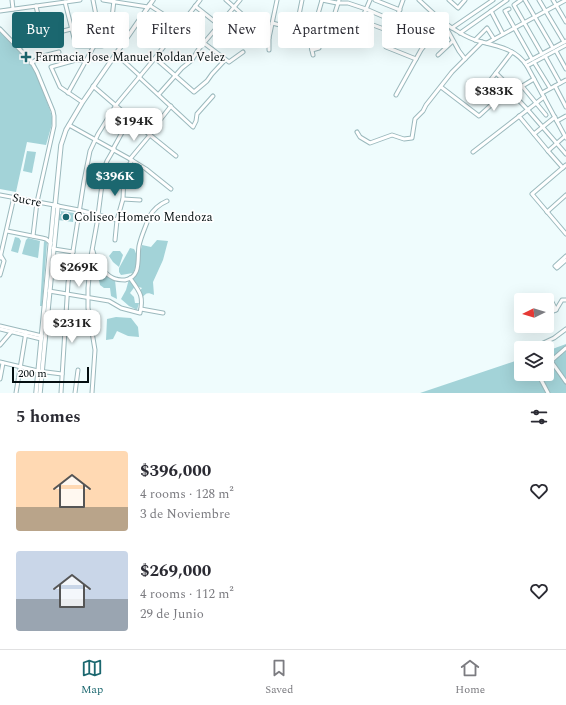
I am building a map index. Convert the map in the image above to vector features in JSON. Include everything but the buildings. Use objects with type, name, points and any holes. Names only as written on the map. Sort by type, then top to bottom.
[{"type":"main road","points":[[129,35],[152,0]]},
{"type":"main road","points":[[36,393],[40,371],[54,249],[61,145],[69,125],[82,102],[120,48]]},
{"type":"main road","points":[[40,393],[42,337],[50,242],[56,206]]},
{"type":"street","points":[[12,0],[13,9]]},
{"type":"street","points":[[0,11],[36,6],[52,2],[80,0]]},
{"type":"street","points":[[93,0],[95,12]]},
{"type":"street","points":[[103,0],[148,6],[158,12]]},
{"type":"street","points":[[190,12],[200,0]]},
{"type":"street","points":[[226,0],[240,12]]},
{"type":"street","points":[[230,12],[240,0]]},
{"type":"street","points":[[270,33],[277,0]]},
{"type":"street","points":[[300,12],[302,0]]},
{"type":"street","points":[[319,12],[322,0],[344,2],[366,9],[382,17]]},
{"type":"street","points":[[365,12],[370,0]]},
{"type":"street","points":[[374,0],[400,10],[403,0]]},
{"type":"street","points":[[419,0],[432,12]]},
{"type":"street","points":[[449,0],[458,8],[465,0]]},
{"type":"street","points":[[452,28],[493,0]]},
{"type":"street","points":[[460,33],[507,0]]},
{"type":"street","points":[[521,0],[514,5],[560,83]]},
{"type":"street","points":[[525,0],[566,69]]},
{"type":"street","points":[[526,65],[566,44],[539,0]]},
{"type":"street","points":[[553,0],[566,22]]},
{"type":"street","points":[[487,43],[566,0]]},
{"type":"street","points":[[113,12],[114,1]]},
{"type":"street","points":[[65,2],[72,32]]},
{"type":"street","points":[[336,12],[338,2]]},
{"type":"street","points":[[36,6],[37,12]]},
{"type":"street","points":[[195,6],[213,20]]},
{"type":"street","points":[[509,9],[505,12],[550,88]]},
{"type":"street","points":[[491,12],[504,34]]},
{"type":"street","points":[[272,23],[278,24]]},
{"type":"street","points":[[449,26],[475,40],[502,47],[519,56],[534,78],[566,137],[556,143],[548,152]]},
{"type":"street","points":[[475,40],[487,28],[494,39]]},
{"type":"street","points":[[0,29],[12,41]]},
{"type":"street","points":[[64,31],[71,29]]},
{"type":"street","points":[[205,42],[213,32]]},
{"type":"street","points":[[449,33],[465,59]]},
{"type":"street","points":[[438,55],[453,41]]},
{"type":"street","points":[[357,132],[360,137],[370,143],[392,135],[404,139],[412,138],[415,119],[423,111],[452,72],[482,42]]},
{"type":"street","points":[[205,44],[229,62],[243,52]]},
{"type":"street","points":[[19,48],[37,72],[50,102],[54,121],[37,202],[34,236]]},
{"type":"street","points":[[68,93],[93,48]]},
{"type":"street","points":[[61,393],[67,293],[79,210],[90,151],[106,120],[163,48]]},
{"type":"street","points":[[159,94],[192,60],[200,48]]},
{"type":"street","points":[[313,55],[312,50],[319,48]]},
{"type":"street","points":[[386,48],[416,59]]},
{"type":"street","points":[[396,95],[423,48]]},
{"type":"street","points":[[31,63],[42,56],[58,52]]},
{"type":"street","points":[[489,82],[512,52]]},
{"type":"street","points":[[116,54],[193,127],[198,114],[212,96]]},
{"type":"street","points":[[155,58],[194,92],[207,81],[225,60]]},
{"type":"street","points":[[82,102],[61,89],[51,67],[76,60],[86,61]]},
{"type":"street","points":[[496,73],[566,154]]},
{"type":"street","points":[[441,87],[479,116],[491,105],[534,78]]},
{"type":"street","points":[[472,152],[519,116],[550,88],[566,81]]},
{"type":"street","points":[[93,86],[149,135],[176,156]]},
{"type":"street","points":[[522,86],[546,115]]},
{"type":"street","points":[[555,86],[566,107]]},
{"type":"street","points":[[497,91],[502,99]]},
{"type":"street","points":[[115,240],[117,220],[123,199],[124,174],[131,159],[171,106]]},
{"type":"street","points":[[519,116],[548,152],[564,167],[532,194],[566,234]]},
{"type":"street","points":[[534,134],[542,127],[556,119],[566,116]]},
{"type":"street","points":[[92,393],[95,350],[88,308],[88,288],[92,249],[104,169],[130,118]]},
{"type":"street","points":[[69,125],[131,159],[171,189]]},
{"type":"street","name":"Sucre","points":[[0,194],[79,210],[117,220]]},
{"type":"street","points":[[547,212],[566,195]]},
{"type":"street","points":[[0,275],[4,261],[0,257],[14,197]]},
{"type":"street","points":[[123,199],[140,200]]},
{"type":"street","points":[[92,249],[98,263],[111,277],[120,280],[130,278],[136,272],[139,262],[140,241],[151,214],[157,207],[167,201]]},
{"type":"street","points":[[562,229],[566,225]]},
{"type":"street","points":[[42,238],[51,234],[56,228]]},
{"type":"street","points":[[7,231],[46,239],[50,242],[54,249],[73,252]]},
{"type":"street","points":[[566,256],[555,266],[557,268],[566,260]]},
{"type":"street","points":[[49,291],[109,301],[121,308],[140,314],[142,300],[139,290],[130,278]]},
{"type":"street","points":[[556,310],[562,300],[566,300]]},
{"type":"street","points":[[554,306],[556,310]]},
{"type":"street","points":[[141,309],[163,313]]},
{"type":"street","points":[[0,326],[42,337]]},
{"type":"street","points":[[0,326],[21,330],[25,333]]},
{"type":"street","points":[[548,341],[566,329]]},
{"type":"street","points":[[0,345],[11,330]]},
{"type":"street","points":[[16,393],[25,333]]},
{"type":"street","points":[[566,348],[551,361],[566,381]]},
{"type":"street","points":[[0,379],[1,363],[62,374]]},
{"type":"street","points":[[75,393],[78,370]]},
{"type":"street","points":[[542,381],[548,393]]},
{"type":"shaded area","points":[[0,32],[12,44],[12,48],[15,48],[28,61],[36,73],[50,110],[52,124],[46,145],[27,142],[16,192],[0,189]]},
{"type":"shaded area","points":[[27,151],[36,152],[32,173],[23,171]]},
{"type":"shaded area","name":"Coliseo Homero Mendoza","points":[[61,211],[74,213],[73,222],[58,220]]},
{"type":"shaded area","points":[[15,237],[19,238],[21,241],[18,253],[11,251]]},
{"type":"shaded area","points":[[28,238],[40,241],[38,258],[22,254]]},
{"type":"shaded area","points":[[157,240],[168,241],[163,260],[153,282],[154,295],[147,294],[141,299],[138,293],[142,288],[133,281],[142,245],[151,247]]},
{"type":"shaded area","points":[[44,241],[47,243],[42,306],[40,306]]},
{"type":"shaded area","points":[[130,248],[134,249],[137,255],[136,267],[133,273],[121,275],[119,268]]},
{"type":"shaded area","points":[[113,251],[120,251],[123,255],[119,267],[109,256]]},
{"type":"shaded area","points":[[94,263],[106,276],[115,280],[117,299],[111,296],[110,288],[104,288],[100,285]]},
{"type":"shaded area","points":[[129,279],[136,285],[130,293],[134,297],[135,303],[139,303],[137,310],[129,306],[121,299],[126,290]]},
{"type":"shaded area","points":[[116,317],[131,318],[138,327],[139,337],[128,336],[117,331],[113,339],[106,340],[107,319]]},
{"type":"shaded area","points":[[566,344],[566,393],[420,393],[514,361],[514,381],[554,381],[554,348]]},
{"type":"place","name":"Farmacia Jose Manuel Roldan Velez","points":[[26,57]]},
{"type":"place","name":"Coliseo Homero Mendoza","points":[[66,217]]}]
